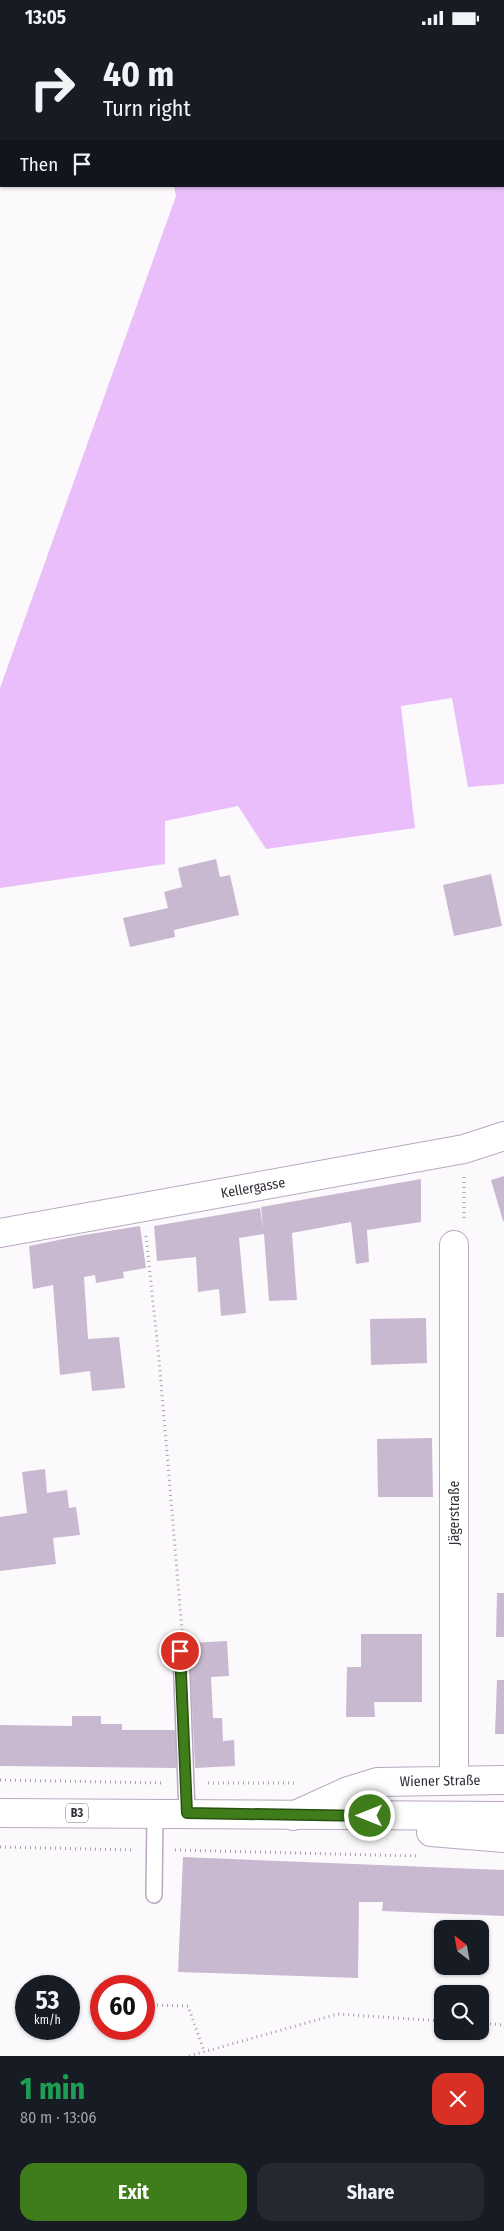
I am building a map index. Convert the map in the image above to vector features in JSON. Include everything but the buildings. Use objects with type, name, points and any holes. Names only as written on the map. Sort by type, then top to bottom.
[{"type":"street","name":"Kellergasse","points":[[0,1233],[464,1149],[504,1136]]},
{"type":"street","name":"Jägerstraße","points":[[454,1245],[454,1780]]},
{"type":"street","name":"Wiener Straße","points":[[293,1816],[348,1791],[377,1782],[504,1781]]},
{"type":"street","name":"Wiener Straße","points":[[0,1813],[504,1816]]},
{"type":"street","name":"Wiener Straße","points":[[293,1816],[433,1833],[504,1838]]},
{"type":"lane","points":[[180,1651],[187,1813]]},
{"type":"lane","points":[[154,1895],[155,1813]]},
{"type":"path","points":[[454,1245],[464,1225],[464,1149]]},
{"type":"path","points":[[143,1208],[183,1623],[180,1651]]},
{"type":"path","points":[[0,1847],[359,1853],[425,1857]]},
{"type":"path","points":[[155,2005],[188,2006],[204,2051]]},
{"type":"path","points":[[189,2056],[338,2014],[434,2020]]},
{"type":"path","points":[[489,2024],[504,2025]]},
{"type":"shaded area","points":[[174,187],[504,187],[504,784],[468,787],[452,698],[401,706],[415,828],[266,849],[238,806],[165,821],[165,864],[0,888],[0,688],[176,196]]},
{"type":"route","points":[[180,1651],[187,1813],[370,1816]]}]
